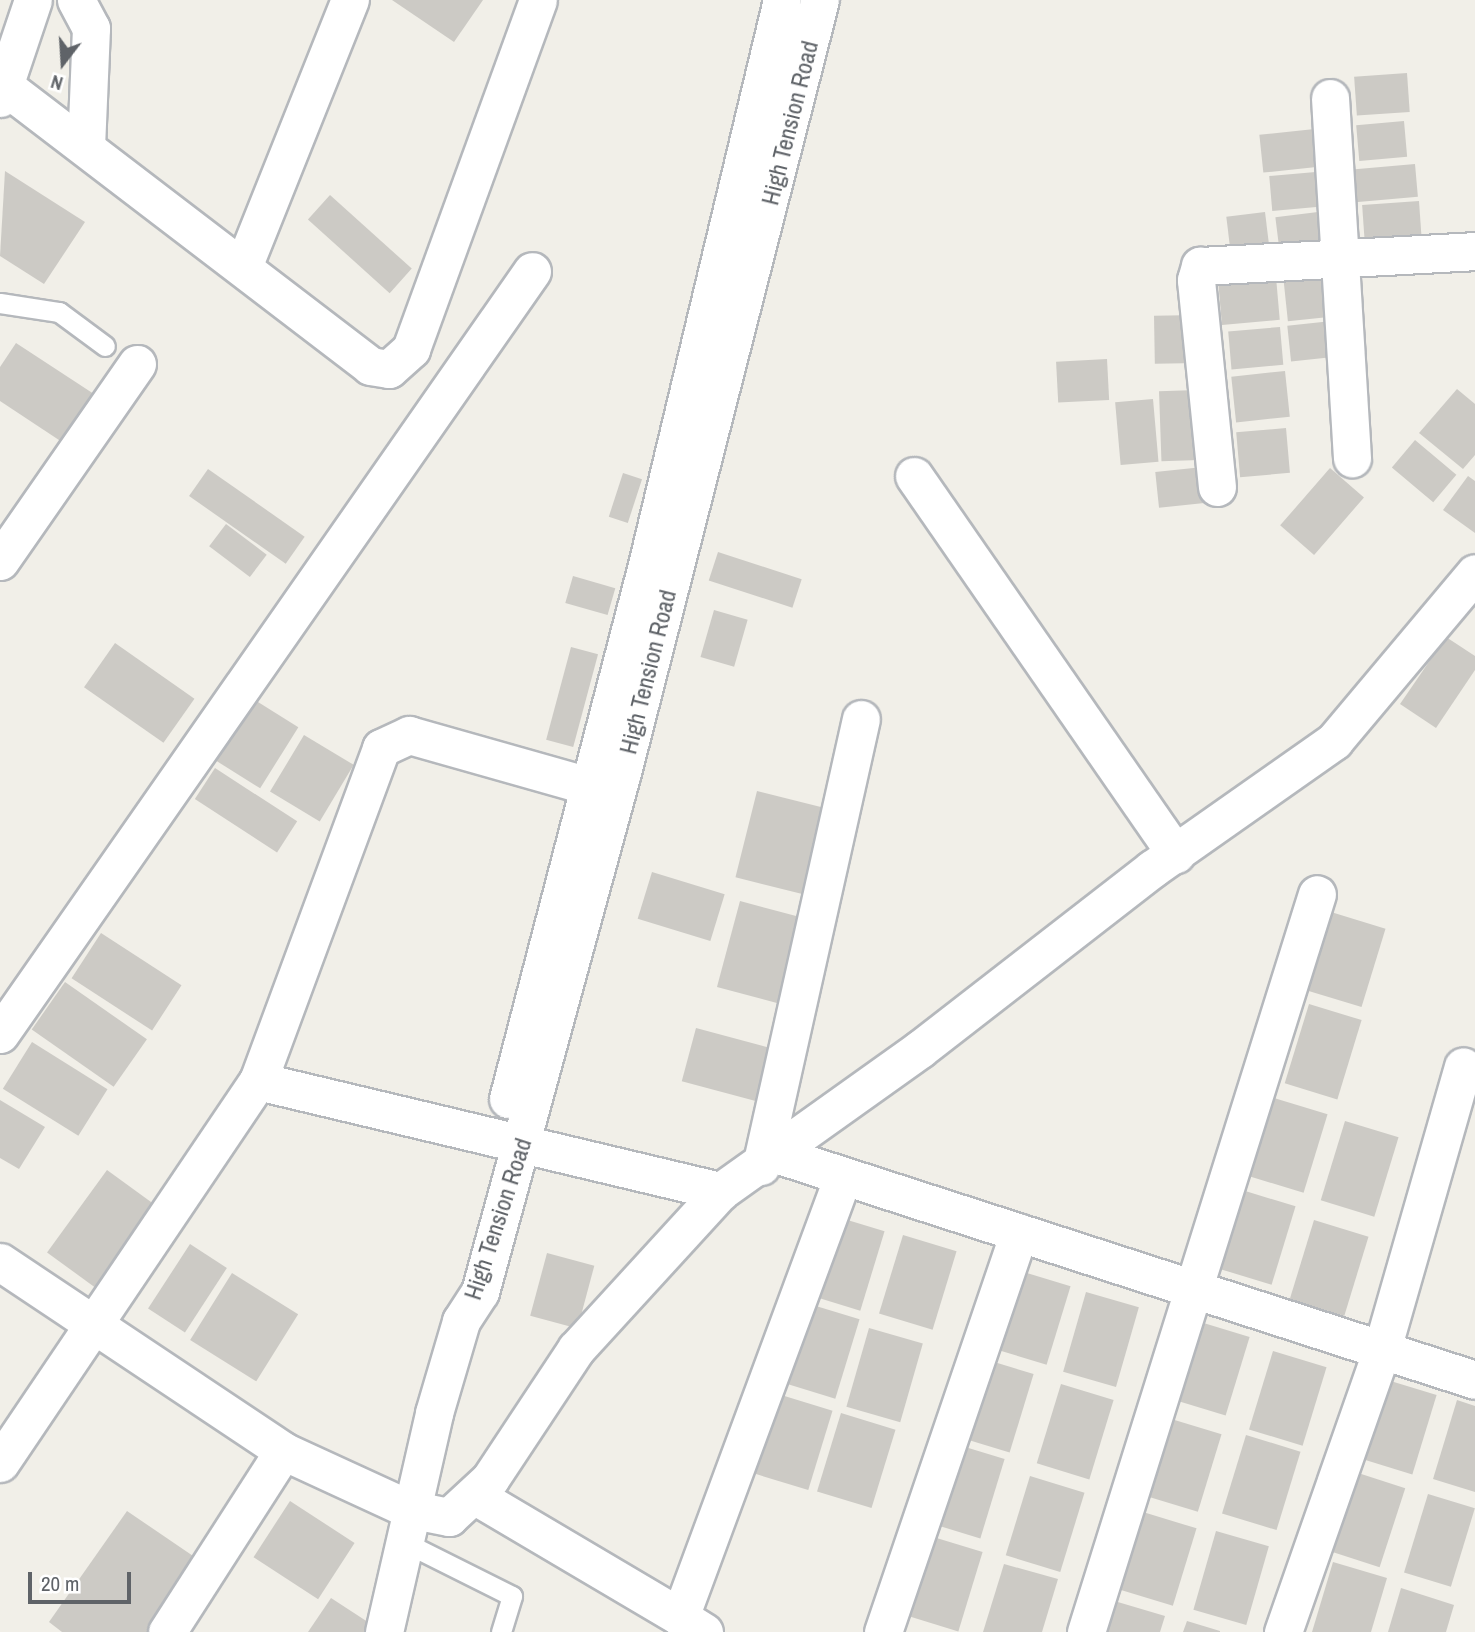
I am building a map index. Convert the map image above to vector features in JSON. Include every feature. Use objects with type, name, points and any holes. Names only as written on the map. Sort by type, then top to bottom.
[{"type":"street","points":[[33,0],[4,93],[86,145],[370,366],[389,369],[411,349],[538,0]]},
{"type":"street","points":[[76,0],[91,28],[86,145]]},
{"type":"street","points":[[243,267],[350,0]]},
{"type":"street","name":"High Tension Road","points":[[384,1632],[406,1525],[461,1321],[480,1292],[589,786],[782,0]]},
{"type":"street","name":"High Tension Road","points":[[511,1140],[820,0]]},
{"type":"street","points":[[1330,98],[1344,256],[1352,458]]},
{"type":"street","points":[[1217,487],[1196,280],[1200,267],[1344,256],[1475,251]]},
{"type":"street","points":[[0,1034],[532,271]]},
{"type":"street","points":[[0,561],[121,355]]},
{"type":"street","points":[[914,476],[1176,854]]},
{"type":"street","points":[[0,1262],[283,1451],[406,1525],[449,1517],[474,1495],[576,1349],[721,1191],[770,1161],[1176,854],[1335,741],[1475,573]]},
{"type":"street","points":[[770,1161],[861,719]]},
{"type":"street","points":[[0,1463],[96,1326],[258,1081],[381,748],[409,735],[589,786]]},
{"type":"street","points":[[1086,1632],[1197,1290],[1317,894]]},
{"type":"street","points":[[1283,1632],[1382,1349],[1463,1066]]},
{"type":"street","points":[[258,1081],[721,1191]]},
{"type":"street","points":[[770,1161],[843,1176],[1475,1380]]},
{"type":"street","points":[[474,1495],[692,1624],[843,1176]]},
{"type":"street","points":[[883,1632],[1019,1233]]},
{"type":"street","points":[[167,1632],[283,1451]]},
{"type":"lane","points":[[0,303],[59,313],[121,355]]},
{"type":"lane","points":[[406,1525],[512,1596],[501,1632]]},
{"type":"building","points":[[392,0],[483,0],[454,42]]},
{"type":"building","points":[[1407,73],[1410,112],[1357,116],[1354,77]]},
{"type":"building","points":[[1404,121],[1407,157],[1359,161],[1356,125]]},
{"type":"building","points":[[1324,128],[1328,166],[1263,173],[1259,135]]},
{"type":"building","points":[[1415,164],[1418,197],[1355,202],[1352,169]]},
{"type":"building","points":[[5,171],[85,222],[44,284],[0,256]]},
{"type":"building","points":[[1327,171],[1330,206],[1272,211],[1269,176]]},
{"type":"building","points":[[330,195],[412,269],[390,293],[308,220]]},
{"type":"building","points":[[1419,201],[1422,240],[1365,244],[1362,205]]},
{"type":"building","points":[[1326,211],[1331,250],[1280,256],[1275,217]]},
{"type":"building","points":[[1265,212],[1270,251],[1231,255],[1226,217]]},
{"type":"building","points":[[1336,272],[1341,316],[1288,321],[1283,278]]},
{"type":"building","points":[[1276,277],[1280,320],[1222,325],[1218,282]]},
{"type":"building","points":[[1198,315],[1199,363],[1155,364],[1154,316]]},
{"type":"building","points":[[1341,320],[1345,356],[1291,361],[1287,326]]},
{"type":"building","points":[[1280,327],[1283,365],[1232,369],[1228,332]]},
{"type":"building","points":[[16,343],[97,396],[65,444],[0,401],[0,367]]},
{"type":"building","points":[[1107,359],[1109,400],[1058,403],[1056,362]]},
{"type":"building","points":[[1285,371],[1290,417],[1236,422],[1231,377]]},
{"type":"building","points":[[1457,389],[1475,404],[1475,455],[1463,469],[1419,433]]},
{"type":"building","points":[[1197,390],[1199,460],[1161,461],[1159,391]]},
{"type":"building","points":[[1153,399],[1158,462],[1121,465],[1115,402]]},
{"type":"building","points":[[1286,428],[1290,473],[1240,477],[1236,432]]},
{"type":"building","points":[[1415,440],[1456,475],[1433,502],[1392,468]]},
{"type":"building","points":[[1203,467],[1207,503],[1159,508],[1155,472]]},
{"type":"building","points":[[1330,468],[1364,498],[1314,555],[1280,525]]},
{"type":"building","points":[[208,469],[305,537],[286,564],[189,496]]},
{"type":"building","points":[[623,473],[642,479],[628,523],[609,517]]},
{"type":"building","points":[[1468,476],[1475,481],[1475,533],[1443,510]]},
{"type":"building","points":[[226,524],[267,555],[250,577],[209,546]]},
{"type":"building","points":[[718,552],[802,579],[792,608],[709,581]]},
{"type":"building","points":[[573,576],[615,588],[608,615],[565,603]]},
{"type":"building","points":[[714,610],[748,620],[734,667],[700,657]]},
{"type":"building","points":[[1446,637],[1475,656],[1475,670],[1436,728],[1400,704]]},
{"type":"building","points":[[115,643],[194,699],[163,743],[84,687]]},
{"type":"building","points":[[571,647],[598,654],[573,747],[546,740]]},
{"type":"building","points":[[250,697],[298,727],[260,788],[212,758]]},
{"type":"building","points":[[304,735],[354,765],[320,821],[270,792]]},
{"type":"building","points":[[215,768],[297,821],[277,852],[195,799]]},
{"type":"building","points":[[757,791],[828,809],[806,895],[735,877]]},
{"type":"building","points":[[652,872],[725,894],[710,941],[638,919]]},
{"type":"building","points":[[740,901],[801,917],[778,1003],[717,987]]},
{"type":"building","points":[[1331,912],[1386,929],[1362,1007],[1307,990]]},
{"type":"building","points":[[101,933],[182,985],[152,1031],[72,978]]},
{"type":"building","points":[[65,982],[147,1039],[114,1087],[32,1030]]},
{"type":"building","points":[[1309,1004],[1362,1020],[1337,1099],[1285,1083]]},
{"type":"building","points":[[696,1028],[779,1050],[765,1103],[682,1081]]},
{"type":"building","points":[[32,1042],[107,1089],[78,1136],[3,1089]]},
{"type":"building","points":[[1274,1098],[1328,1114],[1304,1193],[1250,1176]]},
{"type":"building","points":[[0,1100],[45,1127],[19,1169],[0,1158]]},
{"type":"building","points":[[1345,1121],[1399,1137],[1374,1217],[1321,1200]]},
{"type":"building","points":[[107,1170],[160,1208],[100,1291],[47,1253]]},
{"type":"building","points":[[1242,1190],[1296,1206],[1272,1285],[1218,1268]]},
{"type":"building","points":[[831,1215],[885,1231],[860,1311],[807,1294]]},
{"type":"building","points":[[1314,1220],[1369,1237],[1344,1316],[1290,1299]]},
{"type":"building","points":[[903,1235],[957,1251],[933,1330],[879,1313]]},
{"type":"building","points":[[190,1244],[227,1268],[185,1333],[148,1309]]},
{"type":"building","points":[[547,1253],[594,1266],[578,1328],[530,1316]]},
{"type":"building","points":[[1017,1270],[1071,1286],[1047,1365],[993,1348]]},
{"type":"building","points":[[232,1273],[298,1314],[256,1381],[190,1340]]},
{"type":"building","points":[[1086,1292],[1139,1307],[1116,1387],[1063,1372]]},
{"type":"building","points":[[806,1303],[860,1319],[835,1399],[782,1382]]},
{"type":"building","points":[[1197,1321],[1250,1337],[1226,1415],[1173,1399]]},
{"type":"building","points":[[869,1328],[923,1343],[900,1422],[846,1407]]},
{"type":"building","points":[[1273,1351],[1327,1367],[1303,1446],[1249,1429]]},
{"type":"building","points":[[981,1358],[1034,1374],[1010,1452],[957,1436]]},
{"type":"building","points":[[1384,1379],[1437,1395],[1412,1474],[1360,1458]]},
{"type":"building","points":[[1061,1384],[1114,1400],[1089,1479],[1037,1463]]},
{"type":"building","points":[[778,1394],[833,1411],[808,1490],[754,1473]]},
{"type":"building","points":[[1457,1400],[1475,1406],[1475,1492],[1433,1479]]},
{"type":"building","points":[[841,1413],[896,1430],[872,1508],[817,1491]]},
{"type":"building","points":[[1168,1418],[1222,1434],[1198,1512],[1144,1495]]},
{"type":"building","points":[[1246,1435],[1301,1452],[1277,1530],[1222,1513]]},
{"type":"building","points":[[952,1443],[1005,1459],[980,1538],[928,1522]]},
{"type":"building","points":[[1352,1471],[1405,1488],[1380,1567],[1326,1550]]},
{"type":"building","points":[[1030,1476],[1085,1493],[1060,1572],[1006,1555]]},
{"type":"building","points":[[1428,1494],[1475,1508],[1451,1587],[1404,1572]]},
{"type":"building","points":[[290,1501],[355,1543],[318,1599],[254,1557]]},
{"type":"building","points":[[127,1511],[199,1560],[149,1632],[62,1632],[49,1622]]},
{"type":"building","points":[[1143,1512],[1197,1528],[1173,1606],[1119,1589]]},
{"type":"building","points":[[1216,1531],[1269,1546],[1246,1625],[1193,1610]]},
{"type":"building","points":[[930,1536],[983,1552],[958,1631],[906,1615]]},
{"type":"building","points":[[1333,1562],[1387,1578],[1371,1632],[1312,1632]]},
{"type":"building","points":[[1004,1564],[1058,1579],[1042,1632],[983,1632]]},
{"type":"building","points":[[1401,1588],[1454,1605],[1446,1632],[1388,1632]]},
{"type":"building","points":[[331,1598],[374,1626],[370,1632],[308,1632]]},
{"type":"building","points":[[1111,1600],[1165,1616],[1160,1632],[1101,1632]]},
{"type":"building","points":[[1187,1621],[1220,1631],[1220,1632],[1183,1632]]}]
